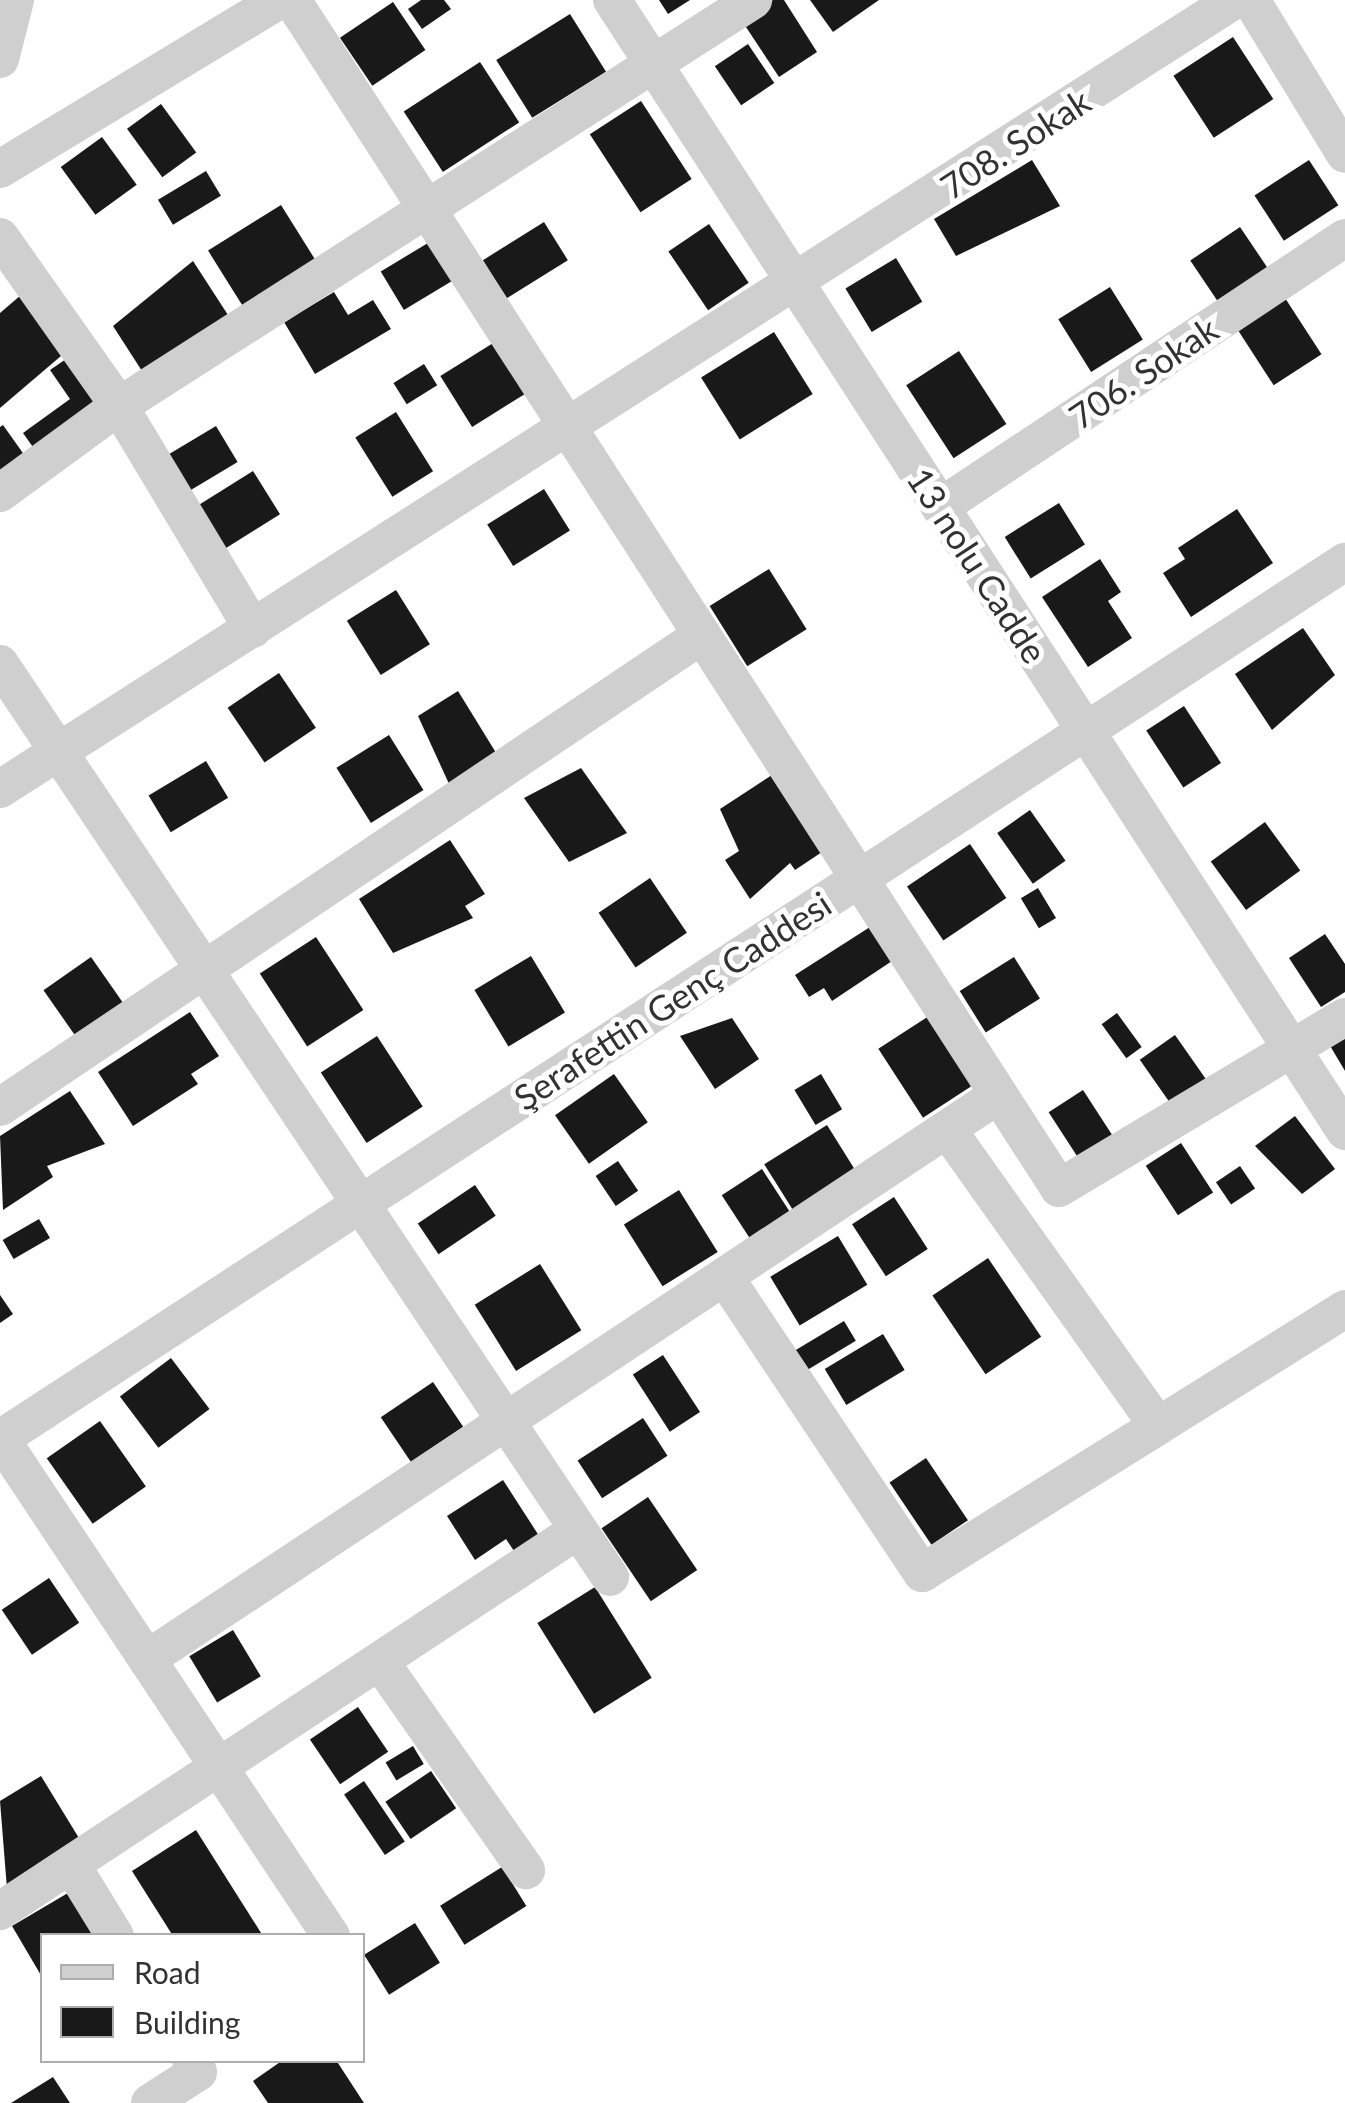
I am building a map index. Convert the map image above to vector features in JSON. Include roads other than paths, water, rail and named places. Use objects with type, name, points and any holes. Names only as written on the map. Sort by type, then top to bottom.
[{"type":"street","points":[[0,60],[15,0]]},
{"type":"street","points":[[0,169],[279,0]]},
{"type":"street","points":[[292,0],[1059,1188],[1294,1052],[1345,1017]]},
{"type":"street","name":"13 nolu Cadde","points":[[612,0],[1345,1131]]},
{"type":"street","points":[[0,493],[119,406],[753,0]]},
{"type":"street","name":"708. Sokak","points":[[0,789],[797,286],[1234,0]]},
{"type":"street","points":[[1252,0],[1345,154]]},
{"type":"street","points":[[0,237],[119,406],[253,629]]},
{"type":"street","name":"706. Sokak","points":[[940,506],[1345,238]]},
{"type":"street","name":"Şerafettin Genç Caddesi","points":[[0,1439],[1345,562]]},
{"type":"street","points":[[0,1107],[702,635]]},
{"type":"street","points":[[0,664],[610,1577]]},
{"type":"street","points":[[147,1659],[728,1282],[998,1094]]},
{"type":"street","points":[[947,1129],[1158,1426]]},
{"type":"street","points":[[728,1282],[922,1573],[1345,1309]]},
{"type":"street","points":[[0,1439],[328,1933]]},
{"type":"street","points":[[0,1911],[222,1772],[578,1530]]},
{"type":"street","points":[[382,1664],[526,1870]]},
{"type":"street","points":[[72,1866],[112,1933]]},
{"type":"street","points":[[150,2103],[198,2072],[193,2063]]}]
